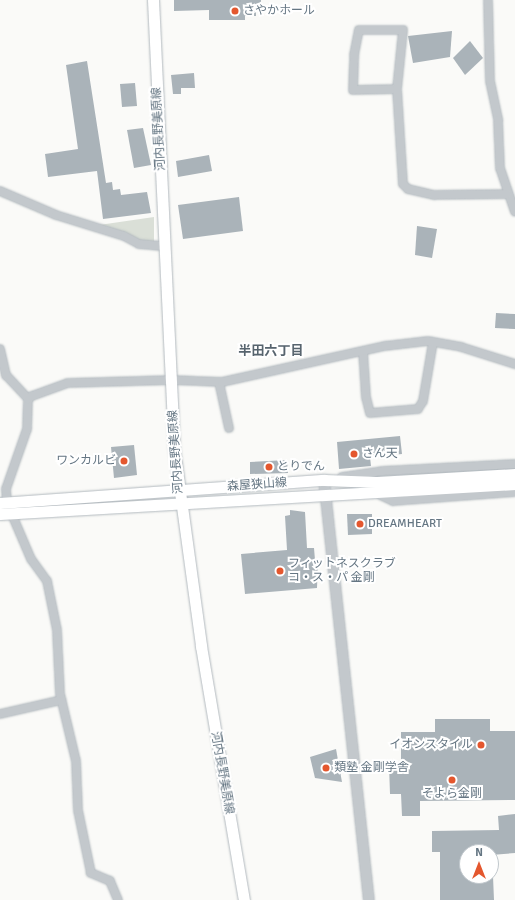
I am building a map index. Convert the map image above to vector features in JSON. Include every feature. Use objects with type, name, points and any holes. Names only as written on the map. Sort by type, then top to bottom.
[{"type":"main road","name":"河内長野美原線","points":[[153,0],[164,246],[179,502],[244,900]]},
{"type":"main road","name":"森屋狭山線","points":[[4,508],[179,490],[324,480],[377,482],[513,482]]},
{"type":"main road","name":"森屋狭山線","points":[[4,508],[325,495],[513,482]]},
{"type":"street","points":[[488,0],[490,81],[498,120],[500,168],[507,194],[515,212]]},
{"type":"street","points":[[397,89],[353,90],[354,55],[359,30],[403,30],[397,89],[403,184],[408,189],[434,195],[507,194]]},
{"type":"street","points":[[0,191],[56,215],[124,236],[139,244],[164,246]]},
{"type":"street","points":[[28,400],[32,396],[68,383],[172,380],[219,382],[363,351],[433,342],[461,347],[515,364]]},
{"type":"street","points":[[363,351],[366,396],[370,413],[418,409],[423,401],[433,342]]},
{"type":"street","points":[[0,349],[6,375],[28,400],[27,429],[6,489],[4,508],[31,559],[47,581],[57,630],[62,700],[76,761],[78,810],[91,873],[110,881],[118,900]]},
{"type":"street","points":[[219,382],[229,428]]},
{"type":"street","points":[[369,900],[324,480],[382,471],[515,464]]},
{"type":"street","points":[[0,714],[62,700]]},
{"type":"shaded area","points":[[154,217],[154,243],[142,242],[99,225]]},
{"type":"building","name":"さやかホール","points":[[174,0],[261,0],[261,11],[256,11],[256,16],[245,16],[245,20],[209,20],[209,10],[174,11]]},
{"type":"building","points":[[452,31],[450,57],[413,63],[408,36]]},
{"type":"building","points":[[470,41],[483,58],[465,75],[453,58]]},
{"type":"building","points":[[87,61],[106,183],[112,182],[113,190],[120,189],[121,195],[147,192],[151,213],[103,219],[97,171],[48,177],[45,154],[78,149],[66,65]]},
{"type":"building","points":[[194,73],[195,88],[181,88],[181,94],[173,94],[171,75]]},
{"type":"building","points":[[135,83],[137,106],[122,107],[120,84]]},
{"type":"building","points":[[143,128],[151,165],[134,168],[127,130]]},
{"type":"building","points":[[209,155],[212,171],[178,177],[176,161]]},
{"type":"building","points":[[239,197],[243,231],[183,239],[178,205]]},
{"type":"building","points":[[417,226],[437,229],[432,258],[415,255]]},
{"type":"building","points":[[496,313],[515,314],[515,329],[495,328]]},
{"type":"building","points":[[400,436],[402,454],[370,457],[371,466],[339,469],[337,442]]},
{"type":"building","name":"ワンカルビ","points":[[134,445],[137,475],[114,478],[111,447]]},
{"type":"building","name":"とりでん","points":[[287,460],[288,473],[250,474],[250,462]]},
{"type":"building","name":"フィットネスクラブ コ・ス・パ 金剛","points":[[290,510],[305,512],[307,548],[314,548],[315,560],[318,560],[317,588],[245,594],[241,554],[287,550],[285,516],[290,515]]},
{"type":"building","name":"DREAMHEART","points":[[347,514],[372,514],[372,534],[348,535]]},
{"type":"building","name":"そよら金剛","points":[[435,719],[490,719],[490,731],[515,731],[515,800],[420,801],[420,816],[402,816],[401,794],[390,794],[389,765],[401,765],[401,732],[435,732]]},
{"type":"building","name":"類塾 金剛学舎","points":[[336,749],[342,782],[315,778],[310,757]]},
{"type":"building","points":[[515,814],[515,853],[499,854],[499,844],[459,844],[459,884],[493,884],[494,900],[440,900],[440,852],[432,852],[432,831],[499,830],[498,816]]},
{"type":"place","name":"さやかホール","points":[[235,11]]},
{"type":"place","name":"さん天","points":[[354,454]]},
{"type":"place","name":"ワンカルビ","points":[[124,461]]},
{"type":"place","name":"とりでん","points":[[269,467]]},
{"type":"place","name":"DREAMHEART","points":[[360,524]]},
{"type":"place","name":"フィットネスクラブ コ・ス・パ 金剛","points":[[280,571]]},
{"type":"place","name":"イオンスタイル","points":[[481,745]]},
{"type":"place","name":"類塾 金剛学舎","points":[[326,768]]},
{"type":"place","name":"そよら金剛","points":[[452,780]]},
{"type":"district","name":"半田六丁目","points":[[271,351]]}]
